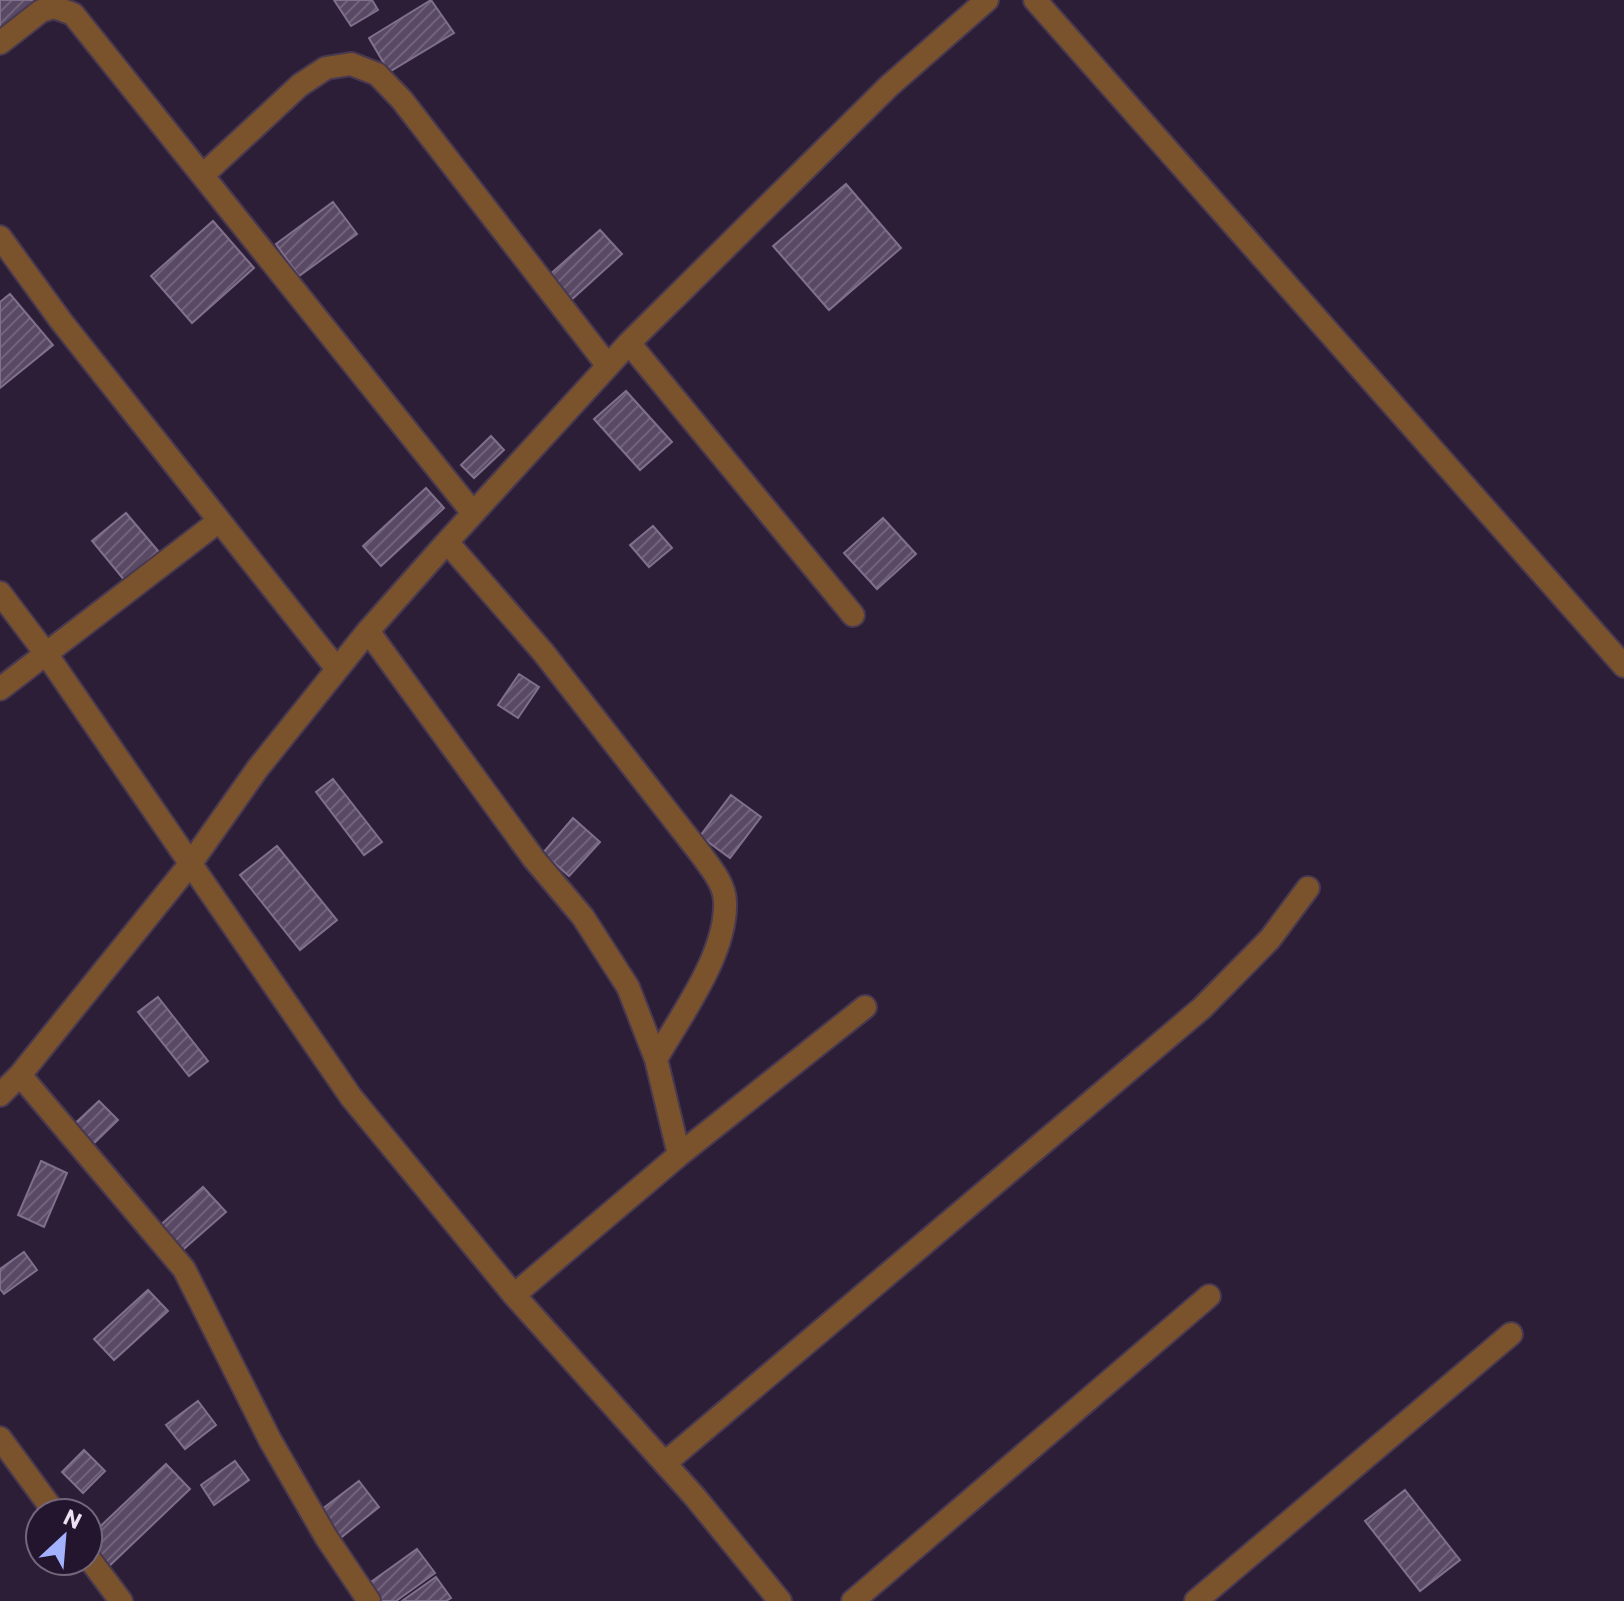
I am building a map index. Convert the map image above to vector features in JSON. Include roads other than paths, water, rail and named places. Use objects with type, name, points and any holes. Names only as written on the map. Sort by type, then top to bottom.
[{"type":"street","points":[[0,1095],[20,1075],[191,863],[258,768],[337,669],[473,513],[629,343],[889,86],[987,0]]},
{"type":"street","points":[[1035,0],[1624,666]]},
{"type":"street","points":[[0,43],[41,11],[54,7],[73,14],[473,513]]},
{"type":"street","points":[[203,175],[300,85],[326,68],[351,64],[377,74],[402,100],[608,366]]},
{"type":"street","points":[[0,237],[61,321],[337,669]]},
{"type":"street","points":[[629,343],[853,615]]},
{"type":"street","points":[[0,689],[219,521]]},
{"type":"street","points":[[447,542],[562,674],[718,880],[725,899],[723,927],[710,965],[656,1059]]},
{"type":"street","points":[[0,593],[47,655],[351,1097],[514,1295],[665,1463],[780,1601]]},
{"type":"street","points":[[368,631],[534,859],[583,917],[628,987],[656,1059],[679,1155]]},
{"type":"street","points":[[665,1463],[1202,1008],[1270,939],[1308,888]]},
{"type":"street","points":[[514,1295],[679,1155],[865,1007]]},
{"type":"street","points":[[20,1075],[184,1269],[270,1440],[326,1537],[369,1601]]},
{"type":"street","points":[[853,1601],[1209,1296]]},
{"type":"street","points":[[1196,1601],[1511,1334]]},
{"type":"street","points":[[0,1438],[43,1497]]},
{"type":"street","points":[[103,1577],[121,1601]]}]
